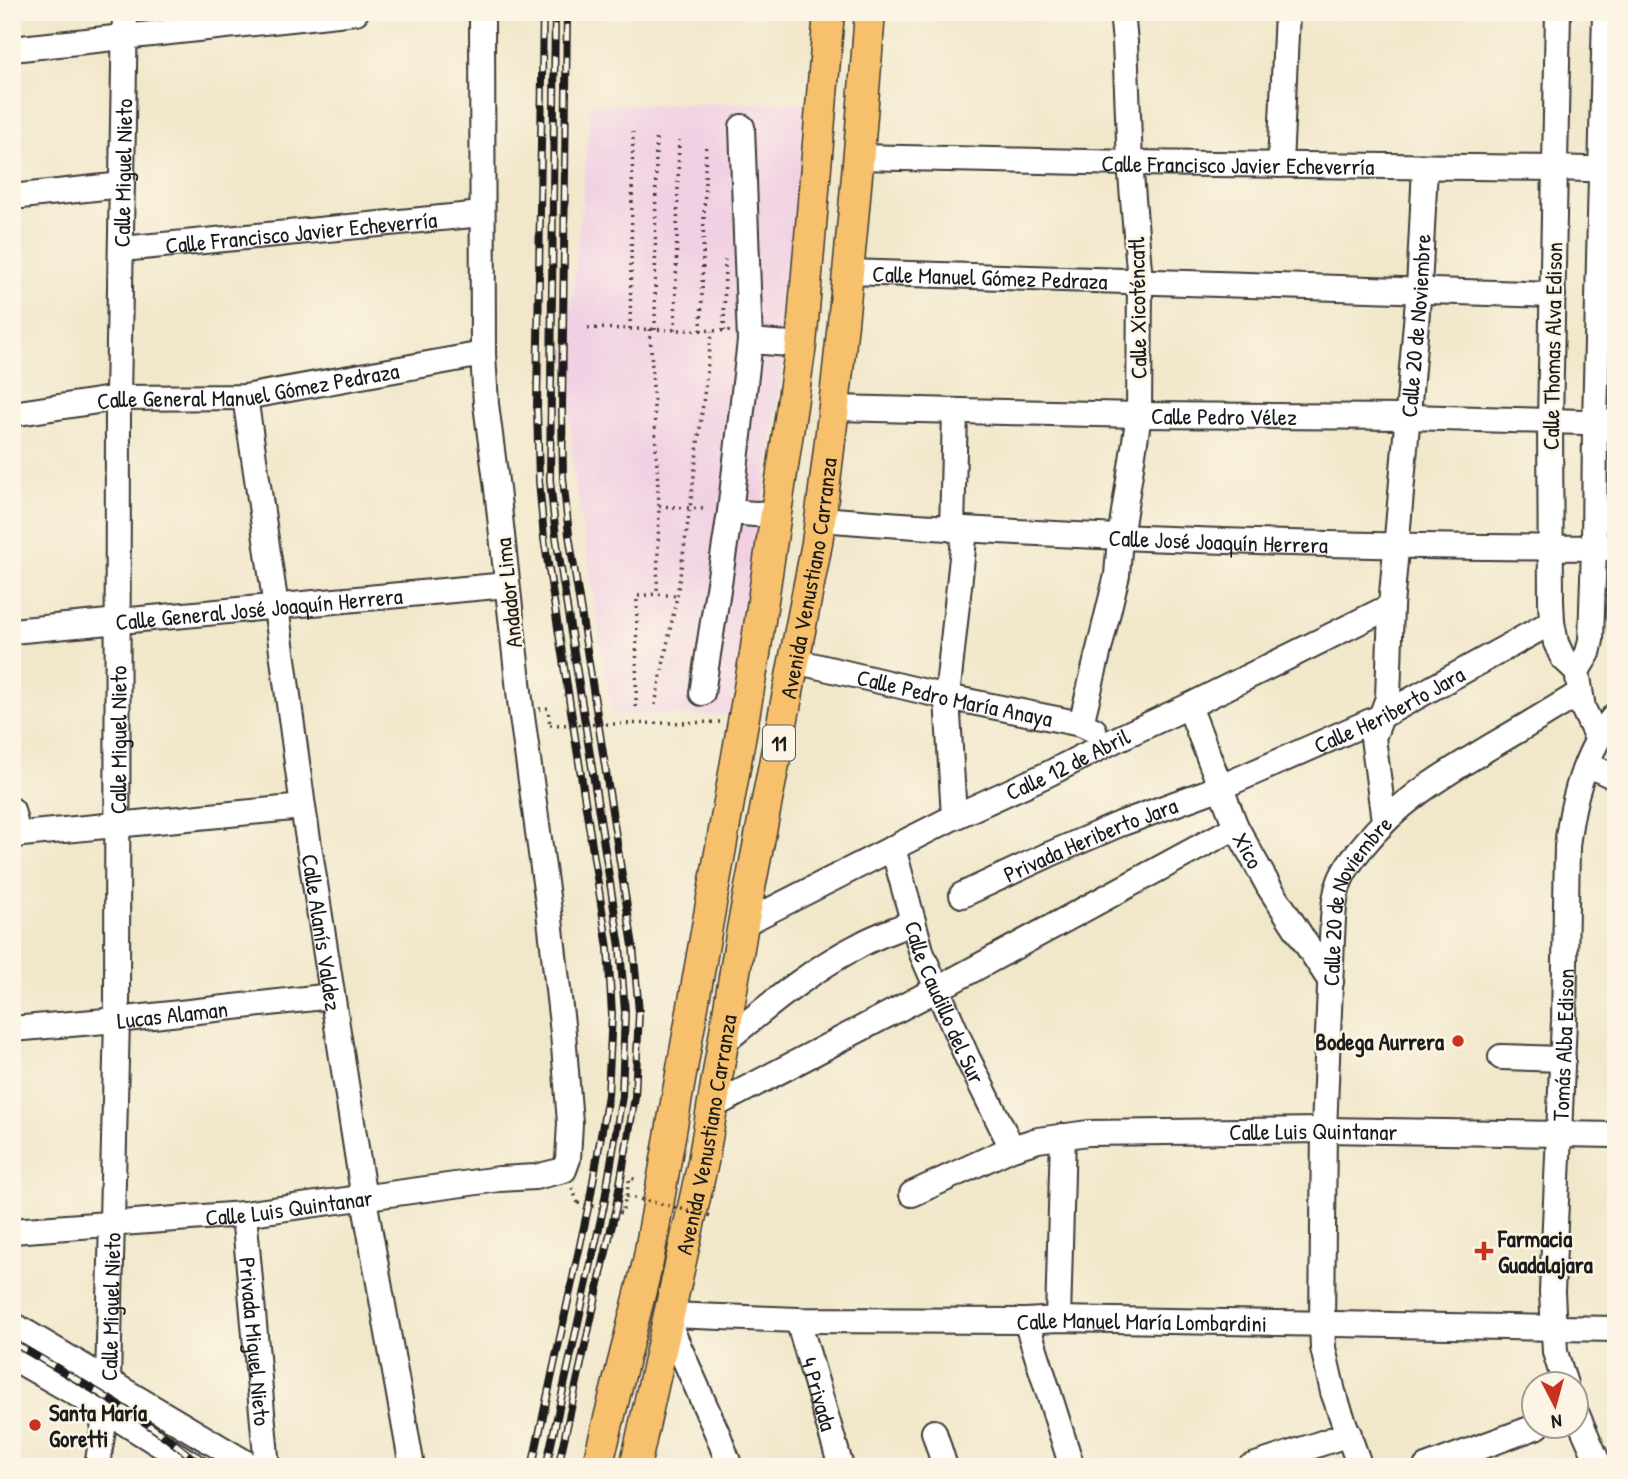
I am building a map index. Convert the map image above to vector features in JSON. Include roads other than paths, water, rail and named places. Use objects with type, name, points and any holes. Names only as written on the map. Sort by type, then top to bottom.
[{"type":"main road","name":"Avenida Venustiano Carranza","points":[[597,1467],[648,1262],[750,687],[801,345],[829,12]]},
{"type":"main road","points":[[856,12],[868,48]]},
{"type":"main road","name":"Avenida Venustiano Carranza","points":[[635,1467],[703,1162],[743,924],[820,519],[848,272],[870,12]]},
{"type":"street","points":[[12,49],[125,24],[356,12]]},
{"type":"street","name":"Andador Lima","points":[[482,12],[483,354],[486,404],[521,709],[563,1033],[570,1123],[568,1159],[564,1170]]},
{"type":"street","name":"Calle Xicoténcatl","points":[[1081,723],[1117,575],[1139,415],[1140,281],[1122,12]]},
{"type":"street","points":[[1280,165],[1287,12]]},
{"type":"street","name":"Calle Thomas Alva Edison","points":[[1558,12],[1550,421],[1552,622],[1556,643],[1578,682],[1587,720],[1597,738]]},
{"type":"street","name":"Calle Thomas Alva Edison","points":[[1578,682],[1591,640],[1605,548],[1609,170],[1605,12]]},
{"type":"street","name":"Calle Miguel Nieto","points":[[97,1467],[108,1381],[117,1020],[118,398],[125,24]]},
{"type":"street","points":[[702,693],[730,512],[747,216],[742,127]]},
{"type":"street","name":"Calle Francisco Javier Echeverría","points":[[858,157],[1609,170]]},
{"type":"street","name":"Calle 20 de Noviembre","points":[[1360,1467],[1330,1380],[1323,1348],[1324,1130],[1334,909],[1339,882],[1351,861],[1384,821],[1373,738],[1388,698],[1391,606],[1419,289],[1425,167]]},
{"type":"street","points":[[12,197],[122,185]]},
{"type":"street","name":"Calle Francisco Javier Echeverría","points":[[122,249],[482,214]]},
{"type":"street","name":"Calle Manuel Gómez Pedraza","points":[[848,272],[1553,295]]},
{"type":"street","points":[[741,336],[801,345]]},
{"type":"street","name":"Calle General Manuel Gómez Pedraza","points":[[12,414],[118,398],[245,397],[483,354]]},
{"type":"street","name":"Calle Alanís Valdez","points":[[245,397],[332,996],[412,1467]]},
{"type":"street","name":"Calle Pedro Vélez","points":[[834,408],[1139,415],[1409,417],[1605,423]]},
{"type":"street","points":[[954,817],[947,697],[958,530],[955,412]]},
{"type":"street","points":[[730,512],[777,513]]},
{"type":"street","name":"Calle José Joaquín Herrera","points":[[820,519],[958,530],[1120,538],[1398,547],[1605,548]]},
{"type":"street","name":"Calle General José Joaquín Herrera","points":[[12,631],[507,585]]},
{"type":"street","name":"Calle 12 de Abril","points":[[743,924],[954,817],[1189,706],[1391,606]]},
{"type":"street","name":"Calle Heriberto Jara","points":[[1221,787],[1380,717],[1552,622]]},
{"type":"street","name":"Calle Pedro María Anaya","points":[[795,661],[947,697],[1081,723],[1115,740]]},
{"type":"street","points":[[1384,821],[1406,801],[1578,682]]},
{"type":"street","name":"Xico","points":[[1189,706],[1236,827],[1269,887],[1331,982]]},
{"type":"street","name":"Tomás Alba Edison","points":[[1561,1370],[1555,1352],[1553,1329],[1553,1259],[1563,1059],[1567,847],[1570,818],[1587,764],[1597,738],[1616,714]]},
{"type":"street","points":[[1587,764],[1616,778]]},
{"type":"street","name":"Privada Heriberto Jara","points":[[961,895],[1108,829],[1221,787]]},
{"type":"street","points":[[12,810],[15,835],[303,807]]},
{"type":"street","points":[[713,1106],[937,989],[1236,827]]},
{"type":"street","name":"Calle Caudillo del Sur","points":[[893,848],[922,954],[967,1057],[1012,1148]]},
{"type":"street","points":[[725,1041],[821,967],[860,944],[913,922]]},
{"type":"street","name":"Lucas Alaman","points":[[12,1029],[332,996]]},
{"type":"street","points":[[1501,1057],[1563,1059]]},
{"type":"street","name":"Calle Luis Quintanar","points":[[912,1194],[1012,1148],[1038,1140],[1098,1133],[1324,1130],[1616,1135]]},
{"type":"street","points":[[1058,1319],[1063,1136]]},
{"type":"street","name":"Calle Luis Quintanar","points":[[12,1231],[244,1214],[499,1179],[535,1177],[564,1170]]},
{"type":"street","name":"Privada Miguel Nieto","points":[[244,1214],[267,1467]]},
{"type":"street","points":[[669,1319],[730,1467]]},
{"type":"street","name":"Calle Manuel María Lombardini","points":[[669,1319],[1058,1319],[1616,1329]]},
{"type":"street","name":"4 Privada","points":[[798,1320],[841,1467]]},
{"type":"street","points":[[1026,1321],[1072,1467]]},
{"type":"street","points":[[12,1324],[253,1467]]},
{"type":"street","points":[[12,1357],[196,1467]]},
{"type":"street","points":[[934,1432],[945,1467]]},
{"type":"street","points":[[1426,1467],[1520,1433]]},
{"type":"street","points":[[1250,1467],[1349,1434]]},
{"type":"street","points":[[1588,1440],[1600,1467]]},
{"type":"railway","points":[[532,1467],[590,1199],[608,1095],[612,1014],[608,948],[544,538],[539,480],[537,408],[543,12]]},
{"type":"railway","points":[[546,1467],[604,1205],[622,1096],[625,1012],[620,947],[556,537],[550,480],[555,12]]},
{"type":"railway","points":[[558,1467],[616,1207],[635,1097],[639,1012],[633,946],[569,535],[563,478],[567,12]]},
{"type":"railway","points":[[12,1342],[135,1415],[203,1467]]},
{"type":"place","name":"Bodega Aurrera","points":[[1458,1041]]},
{"type":"place","name":"Farmacia Guadalajara","points":[[1484,1251]]},
{"type":"place","name":"Santa María Goretti","points":[[35,1425]]}]
